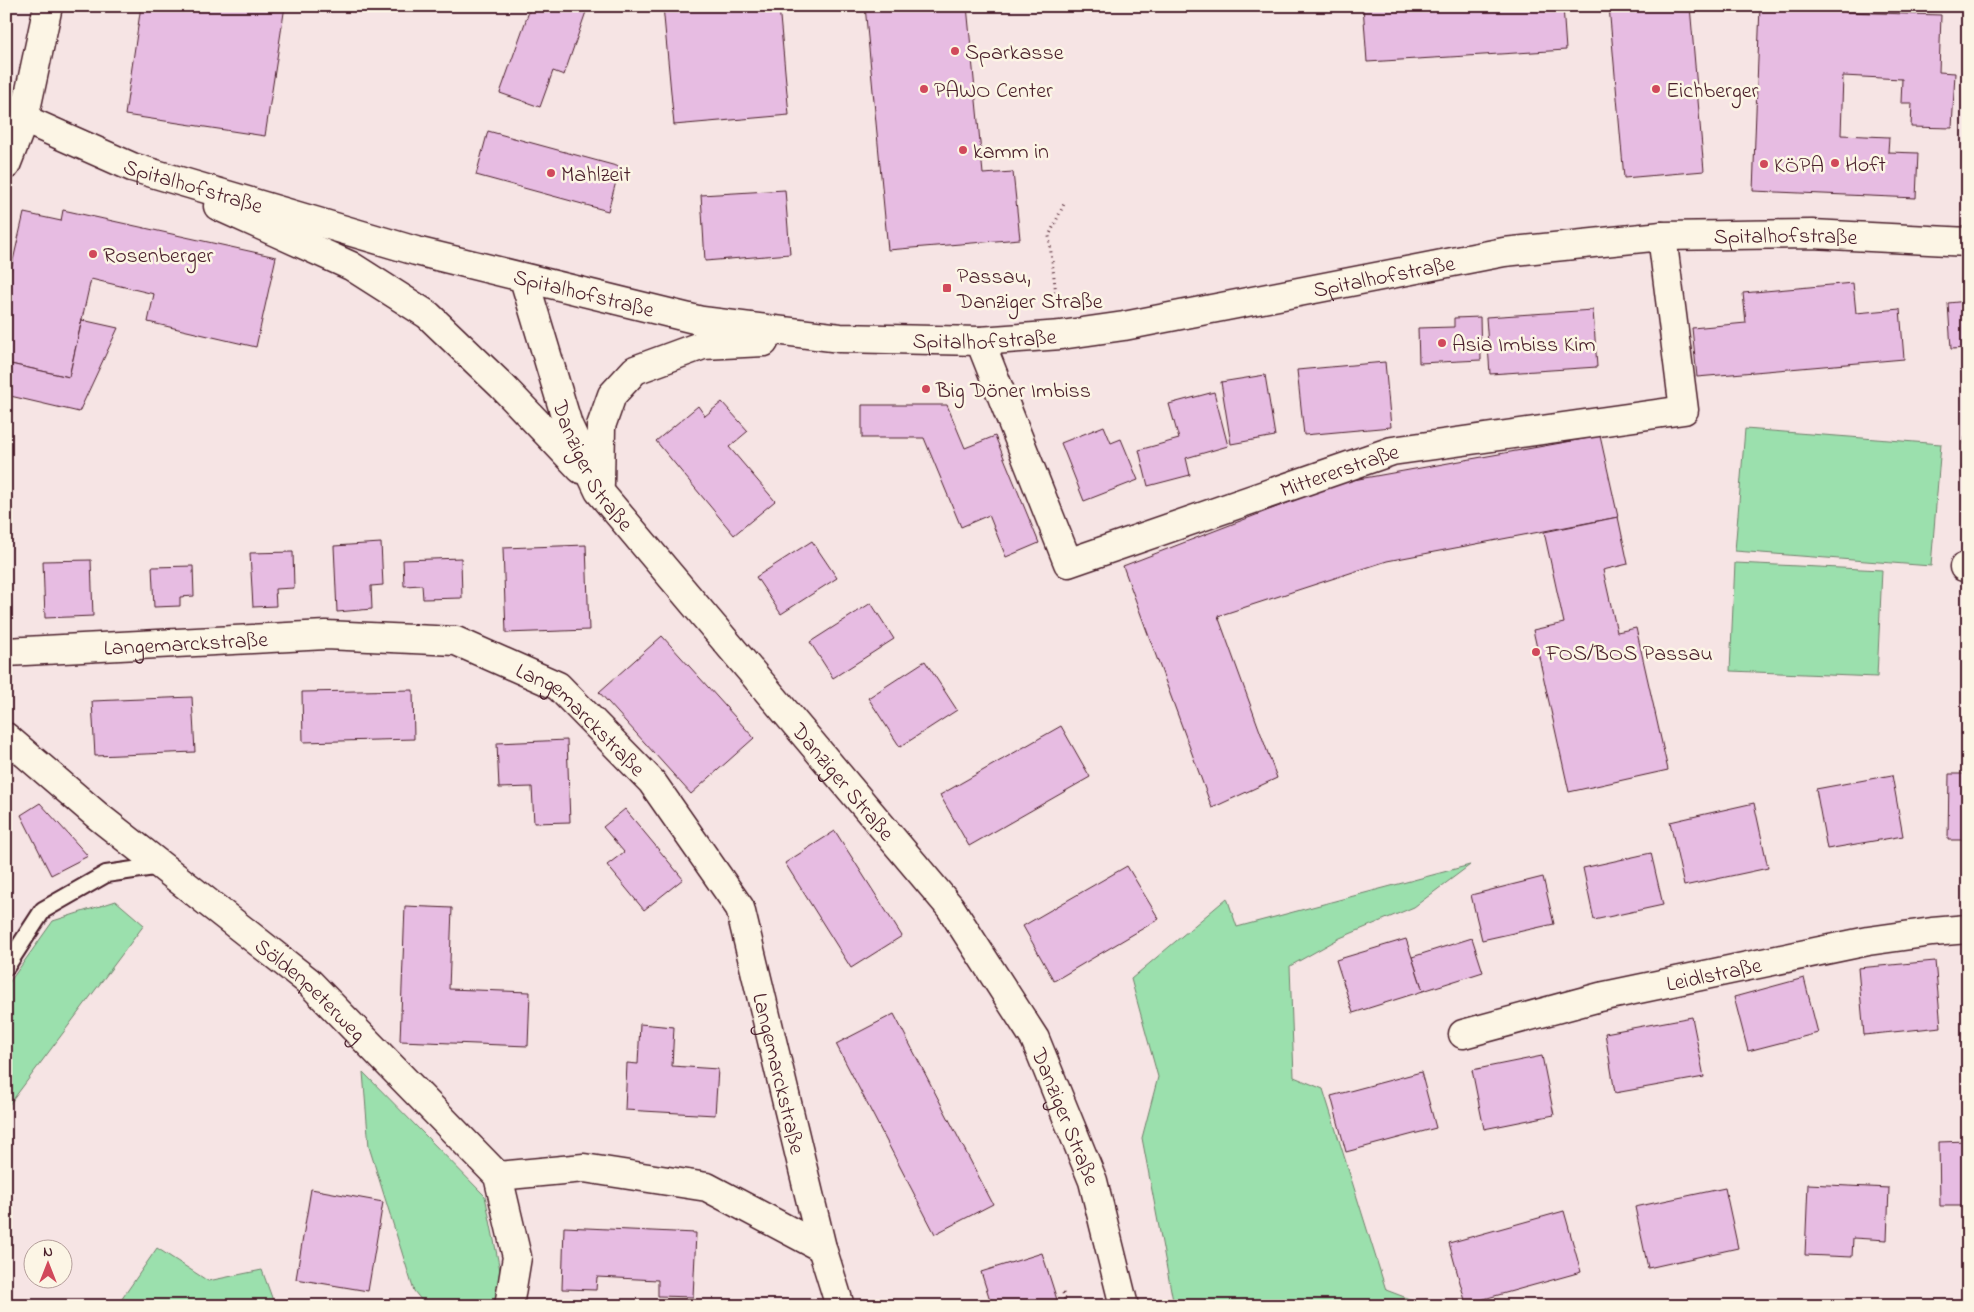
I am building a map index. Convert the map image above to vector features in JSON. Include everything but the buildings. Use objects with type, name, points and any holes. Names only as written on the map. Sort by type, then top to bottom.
[{"type":"street","points":[[6,164],[15,113],[48,6]]},
{"type":"street","name":"Spitalhofstraße","points":[[15,113],[132,167],[416,251],[524,279],[702,321],[840,338],[980,341],[1061,335],[1124,326],[1504,252],[1662,236],[1812,234],[1968,242]]},
{"type":"street","points":[[132,167],[351,266],[428,316],[502,386],[599,489]]},
{"type":"street","name":"Mittererstraße","points":[[980,341],[1068,563],[1392,451],[1684,410],[1662,236]]},
{"type":"street","name":"Danziger Straße","points":[[524,279],[568,425],[599,489],[950,907],[1035,1039],[1093,1181],[1124,1306]]},
{"type":"street","points":[[599,489],[601,426],[612,395],[635,370],[704,345],[840,338]]},
{"type":"street","name":"Langemarckstraße","points":[[6,652],[326,635],[456,641],[558,686],[652,782],[740,908],[822,1248],[840,1306]]},
{"type":"street","name":"Söldenpeterweg","points":[[6,737],[99,817],[308,981],[498,1176]]},
{"type":"street","name":"Leidlstraße","points":[[1463,1034],[1600,997],[1858,943],[1932,932],[1968,929]]},
{"type":"street","points":[[509,1306],[516,1257],[498,1176],[584,1168],[707,1187],[822,1248]]},
{"type":"lane","points":[[6,967],[43,910],[106,874],[161,866]]},
{"type":"path","points":[[1061,335],[1049,236],[1064,204]]},
{"type":"path","points":[[1063,1293],[1067,1306]]},
{"type":"green space","points":[[1745,429],[1941,444],[1931,566],[1735,551]]},
{"type":"green space","points":[[1735,563],[1882,570],[1877,677],[1730,671]]},
{"type":"green space","points":[[1470,865],[1414,907],[1340,938],[1290,966],[1294,1077],[1323,1089],[1386,1290],[1428,1306],[1174,1306],[1142,1138],[1158,1077],[1131,979],[1227,898],[1237,927]]},
{"type":"green space","points":[[116,901],[144,925],[6,1109],[6,987],[53,921]]},
{"type":"green space","points":[[363,1072],[485,1196],[500,1270],[495,1306],[426,1306],[414,1291],[369,1147]]},
{"type":"green space","points":[[157,1248],[208,1281],[262,1270],[275,1306],[117,1306]]},
{"type":"place","name":"Sparkasse","points":[[955,51]]},
{"type":"place","name":"PAWO Center","points":[[924,89]]},
{"type":"place","name":"Eichberger","points":[[1656,89]]},
{"type":"place","name":"kamm in","points":[[963,150]]},
{"type":"place","name":"Hoft","points":[[1835,163]]},
{"type":"place","name":"KÖPA","points":[[1764,164]]},
{"type":"place","name":"Mahlzeit","points":[[551,173]]},
{"type":"place","name":"Rosenberger","points":[[93,254]]},
{"type":"place","name":"Passau, Danziger Straße","points":[[947,288]]},
{"type":"place","name":"Asia Imbiss Kim","points":[[1442,343]]},
{"type":"place","name":"Big Döner Imbiss","points":[[926,389]]},
{"type":"place","name":"FOS/BOS Passau","points":[[1536,652]]}]
